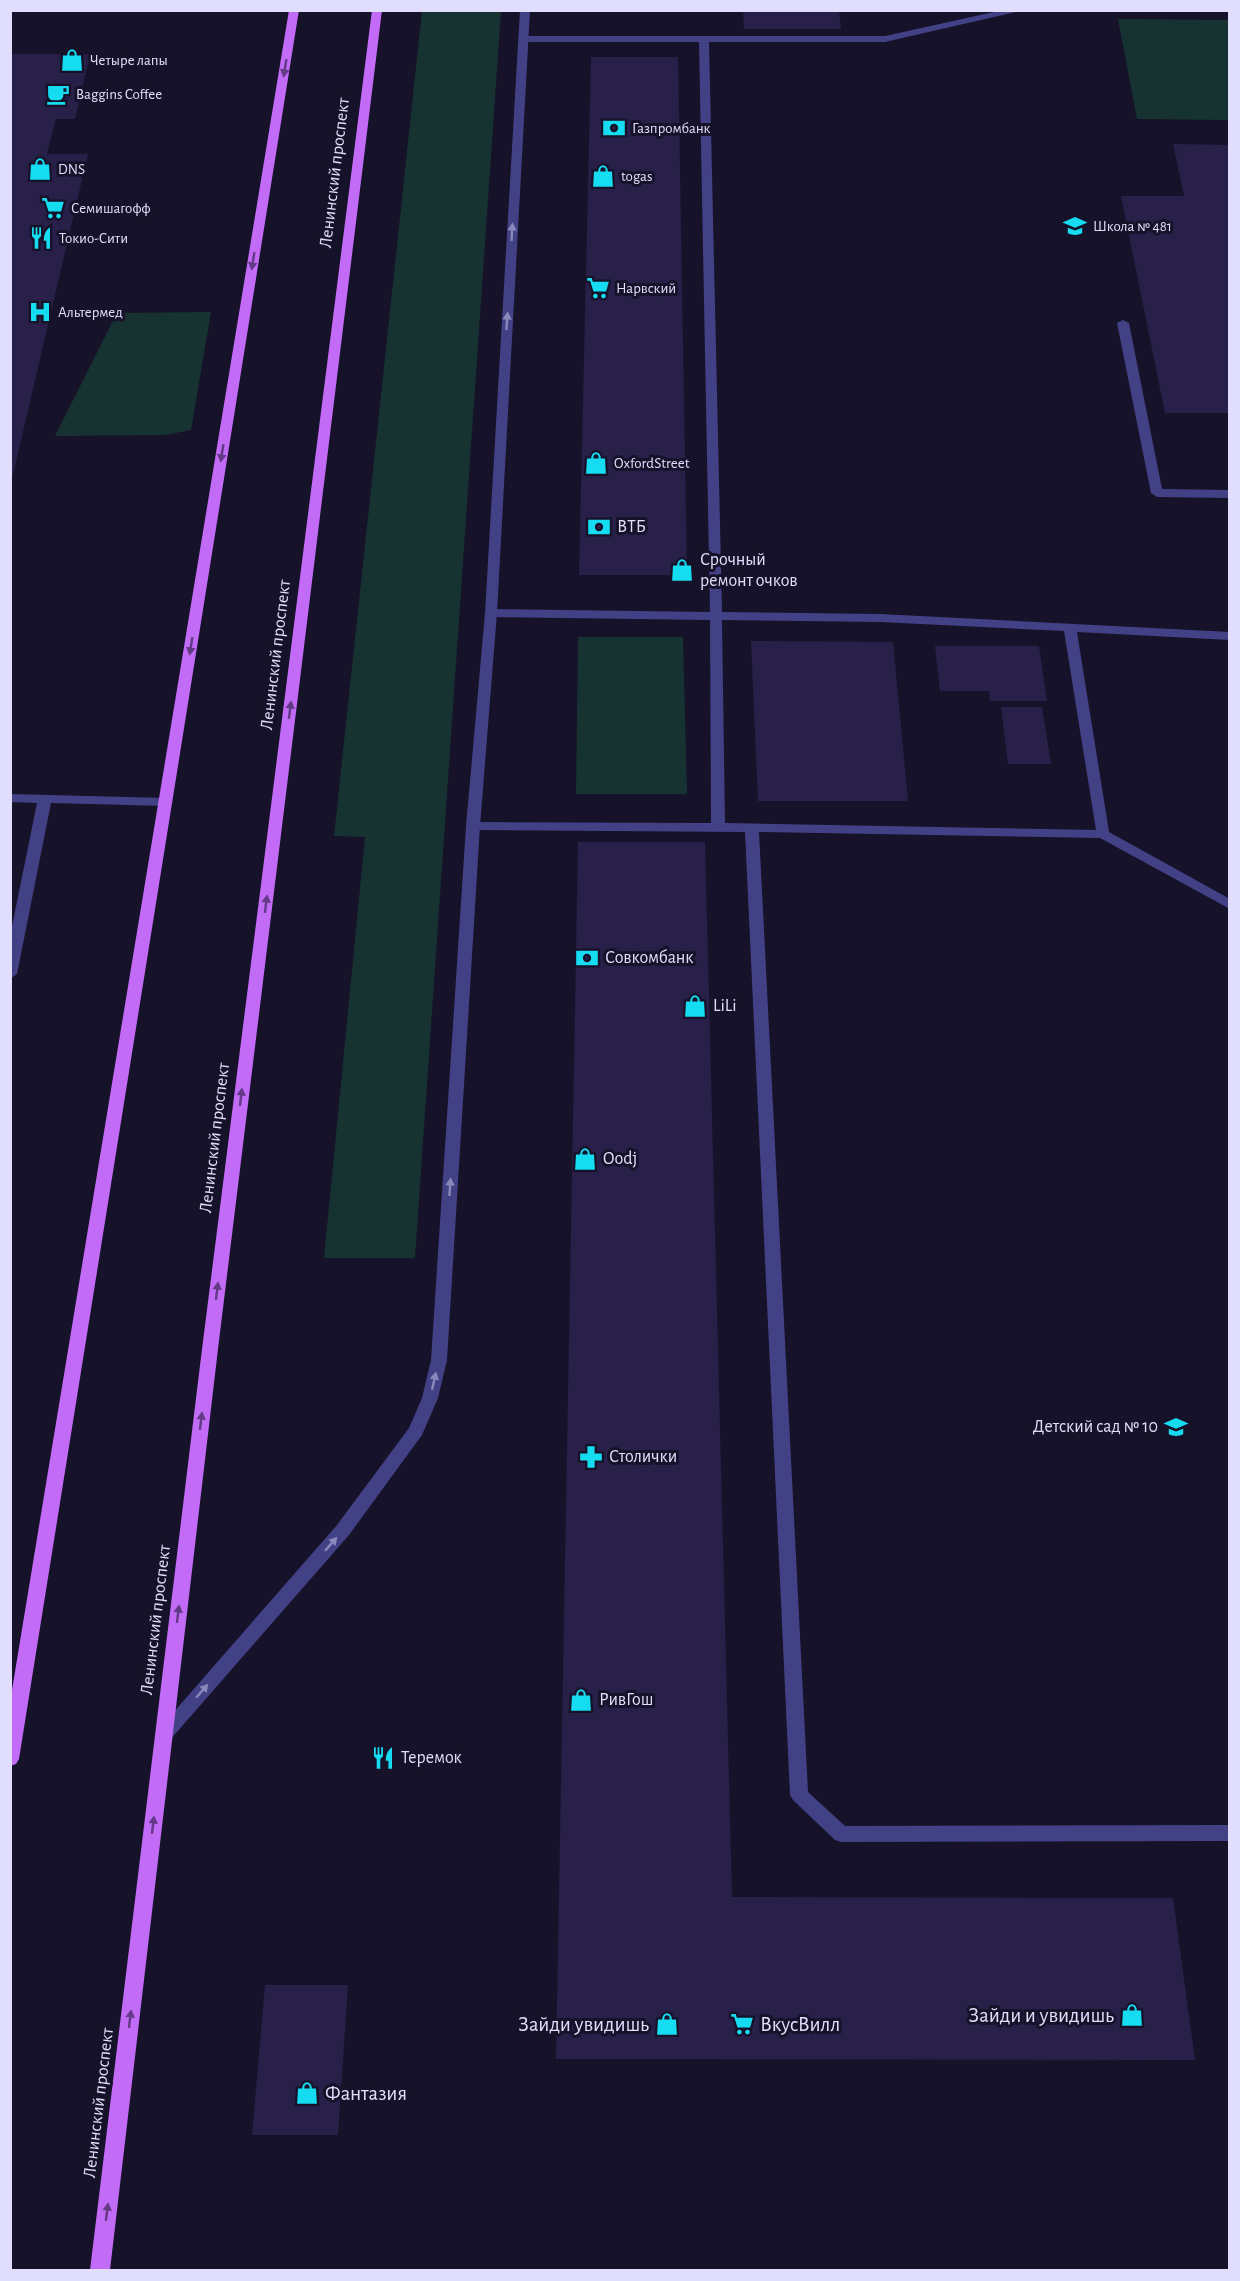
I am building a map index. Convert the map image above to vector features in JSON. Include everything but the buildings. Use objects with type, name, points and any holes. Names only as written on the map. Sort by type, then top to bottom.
[{"type":"main road","points":[[11,1748],[294,10]]},
{"type":"main road","name":"Ленинский проспект","points":[[100,2271],[377,10]]},
{"type":"street","points":[[164,1735],[343,1530],[416,1431],[430,1398],[439,1360],[473,826],[490,613],[525,10]]},
{"type":"street","points":[[523,39],[885,39],[1019,10]]},
{"type":"street","points":[[704,40],[718,827]]},
{"type":"street","points":[[1123,323],[1157,493],[1230,494]]},
{"type":"street","points":[[490,613],[880,618],[1070,627],[1132,633],[1230,636]]},
{"type":"street","points":[[1070,627],[1103,834]]},
{"type":"street","points":[[10,798],[166,802]]},
{"type":"street","points":[[10,974],[45,798]]},
{"type":"street","points":[[473,826],[718,827],[1103,834],[1230,905]]},
{"type":"street","points":[[752,828],[799,1795],[841,1834],[1230,1833]]},
{"type":"green space","points":[[422,11],[501,11],[415,1258],[324,1258],[365,837],[334,836]]},
{"type":"green space","points":[[1118,19],[1229,20],[1229,120],[1137,119]]},
{"type":"green space","points":[[211,312],[191,430],[165,435],[55,436],[117,313]]},
{"type":"green space","points":[[578,637],[683,637],[687,794],[576,794]]},
{"type":"place","name":"Четыре лапы","points":[[72,60]]},
{"type":"place","name":"Baggins Coffee","points":[[58,94]]},
{"type":"place","name":"Газпромбанк","points":[[614,128]]},
{"type":"place","name":"DNS","points":[[40,169]]},
{"type":"place","name":"togas","points":[[603,176]]},
{"type":"place","name":"Семишагофф","points":[[53,208]]},
{"type":"place","name":"Школа № 481","points":[[1075,226]]},
{"type":"place","name":"Токио-Сити","points":[[41,238]]},
{"type":"place","name":"Нарвский","points":[[598,288]]},
{"type":"place","name":"Альтермед","points":[[40,312]]},
{"type":"place","name":"OxfordStreet","points":[[596,463]]},
{"type":"place","name":"ВТБ","points":[[599,527]]},
{"type":"place","name":"Срочный ремонт очков","points":[[682,570]]},
{"type":"place","name":"Совкомбанк","points":[[587,958]]},
{"type":"place","name":"LiLi","points":[[695,1006]]},
{"type":"place","name":"Oodj","points":[[585,1159]]},
{"type":"place","name":"Детский сад № 10","points":[[1176,1427]]},
{"type":"place","name":"Столички","points":[[591,1457]]},
{"type":"place","name":"РивГош","points":[[581,1700]]},
{"type":"place","name":"Теремок","points":[[383,1758]]},
{"type":"place","name":"Зайди и увидишь","points":[[1132,2015]]},
{"type":"place","name":"Зайди увидишь","points":[[667,2024]]},
{"type":"place","name":"ВкусВилл","points":[[742,2024]]},
{"type":"place","name":"Фантазия","points":[[307,2093]]}]
